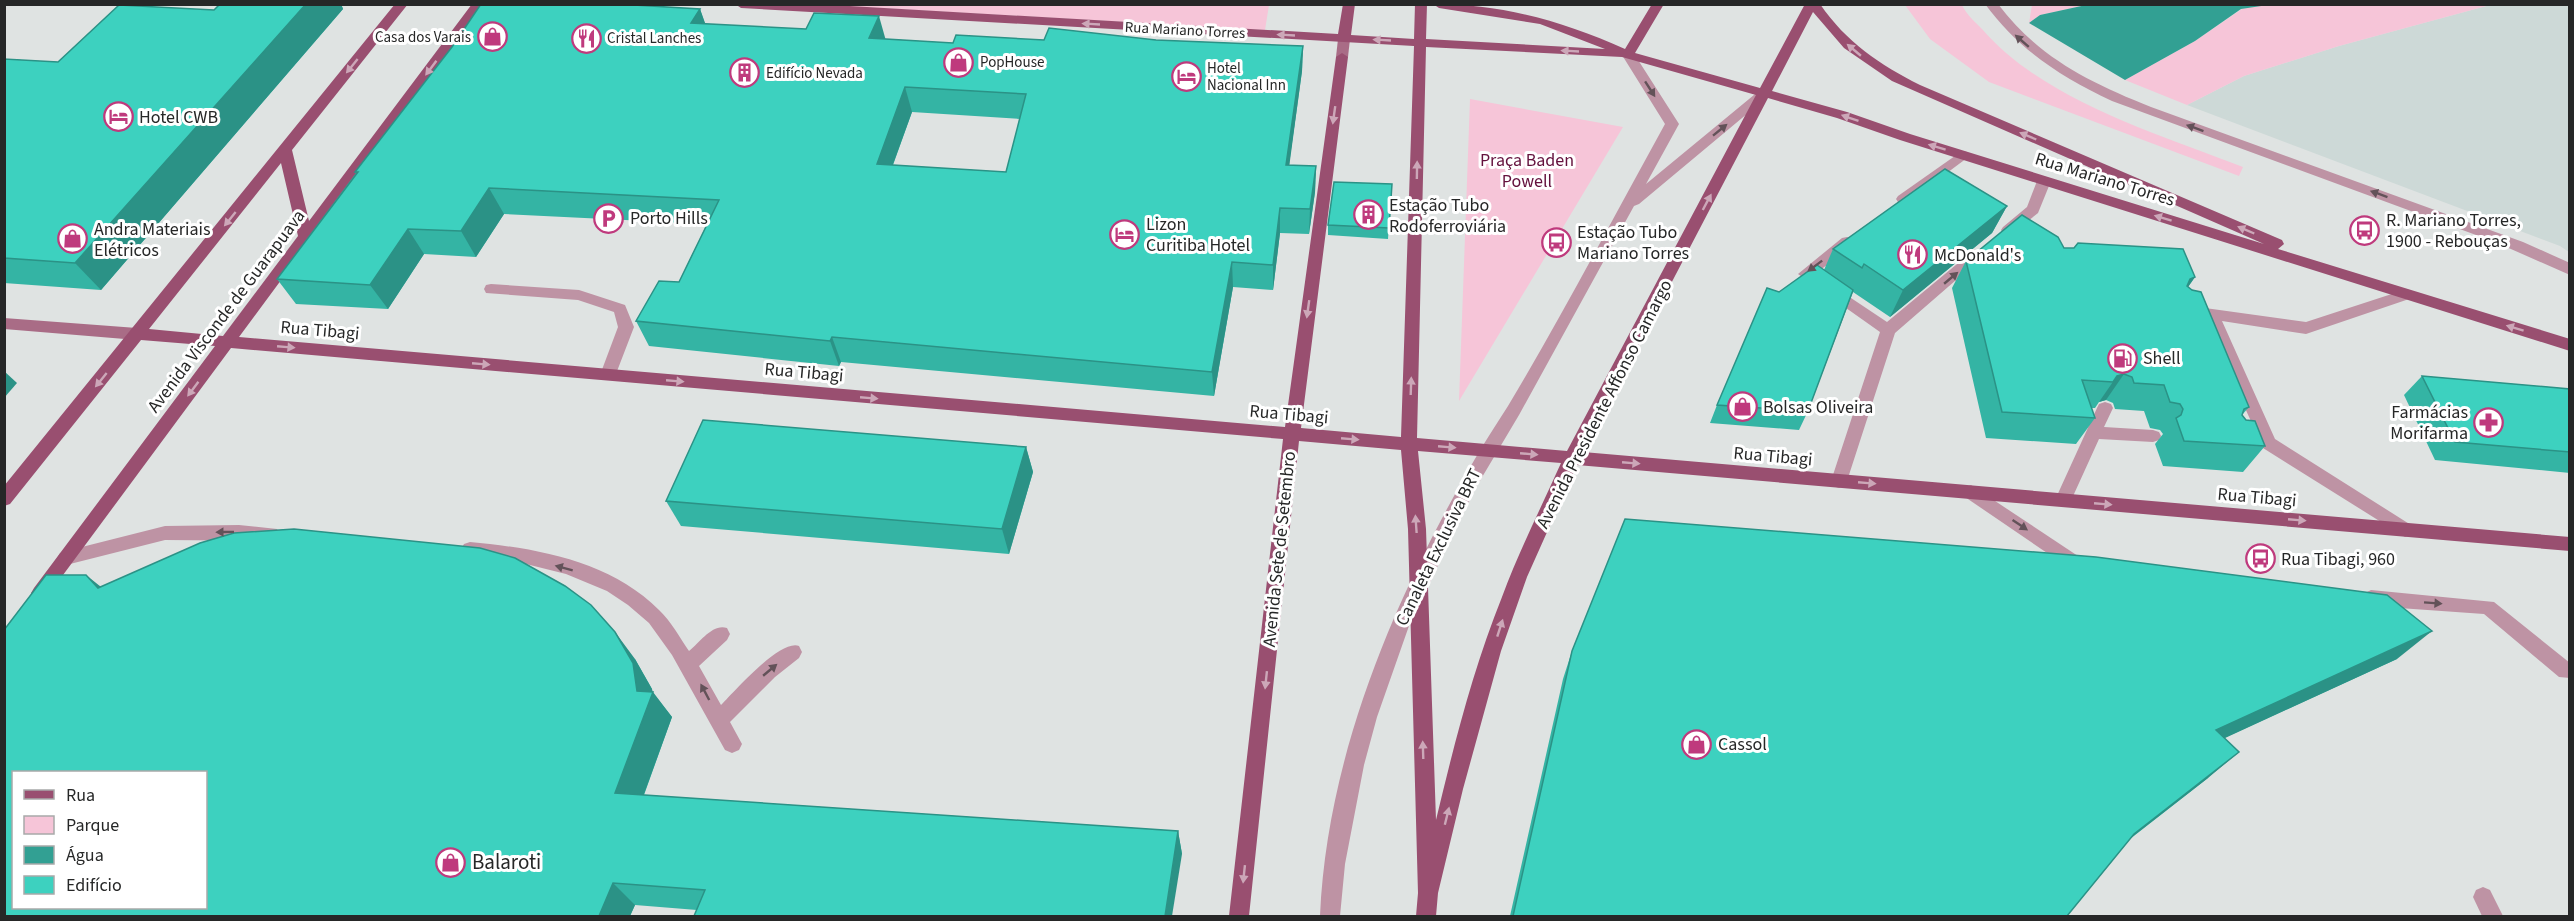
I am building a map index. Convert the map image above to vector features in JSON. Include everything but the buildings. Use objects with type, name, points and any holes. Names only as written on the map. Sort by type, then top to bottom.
[{"type":"main road","points":[[4,499],[402,4]]},
{"type":"main road","name":"Avenida Visconde de Guarapuava","points":[[32,604],[479,4]]},
{"type":"main road","name":"Rua Mariano Torres","points":[[741,4],[1628,55]]},
{"type":"main road","name":"Avenida Sete de Setembro","points":[[1239,916],[1292,434],[1349,4]]},
{"type":"main road","points":[[1421,4],[1409,444],[1417,529],[1428,893],[1426,916]]},
{"type":"main road","name":"Rua Mariano Torres","points":[[1439,4],[1491,10],[1543,21],[1593,39],[1628,55],[1842,115],[2044,181],[2570,345]]},
{"type":"main road","points":[[1628,55],[1658,4]]},
{"type":"main road","points":[[1812,4],[1848,45],[1864,59],[1891,74],[1956,105],[2357,279]]},
{"type":"main road","name":"Avenida Presidente Affonso Camargo","points":[[1428,893],[1474,710],[1504,615],[1572,458],[1812,4]]},
{"type":"main road","points":[[285,150],[306,237]]},
{"type":"main road","name":"Rua Tibagi","points":[[4,323],[2570,544]]},
{"type":"lane","points":[[1992,4],[2003,23],[2023,43],[2109,96],[2444,218],[2550,259],[2570,270]]},
{"type":"lane","name":"Canaleta Exclusiva BRT","points":[[1330,916],[1345,806],[1362,729],[1388,652],[1418,582],[1486,451],[1513,411],[1672,124],[1628,55]]},
{"type":"lane","name":"Canaleta Exclusiva BRT","points":[[1626,207],[1765,93]]},
{"type":"lane","points":[[1887,212],[1962,155]]},
{"type":"lane","points":[[1839,481],[1888,330],[2033,210],[2044,181]]},
{"type":"lane","points":[[2033,210],[2039,230]]},
{"type":"lane","points":[[1859,232],[1805,274],[1888,330]]},
{"type":"lane","points":[[491,289],[579,296],[620,309],[626,327],[608,375]]},
{"type":"lane","points":[[2189,312],[2306,328],[2407,294]]},
{"type":"lane","points":[[2211,314],[2269,443]]},
{"type":"lane","points":[[2063,500],[2095,433],[2104,408]]},
{"type":"lane","points":[[2095,433],[2153,436]]},
{"type":"lane","points":[[2249,441],[2269,443],[2405,530]]},
{"type":"lane","points":[[1971,492],[2083,568],[2093,571]]},
{"type":"lane","points":[[66,558],[165,533],[238,532],[284,535]]},
{"type":"lane","points":[[449,548],[509,552],[586,574],[618,589],[653,615],[688,663],[732,744]]},
{"type":"lane","points":[[2352,596],[2488,607],[2566,671]]},
{"type":"lane","points":[[688,663],[721,634]]},
{"type":"lane","points":[[719,720],[768,671],[793,652]]},
{"type":"lane","points":[[2483,897],[2493,916]]},
{"type":"shaded area","points":[[2490,5],[2569,5],[2569,252],[2560,246],[2187,105],[2244,76],[2339,46]]},
{"type":"green space","points":[[2268,4],[2490,5],[2339,46],[2244,76],[2187,105],[2125,80],[2195,41],[2242,9]]},
{"type":"green space","points":[[827,5],[1269,5],[1265,30]]},
{"type":"green space","points":[[1905,5],[1962,5],[1971,18],[2007,54],[2037,76],[2069,95],[2139,128],[2243,167],[2239,176],[1989,82],[1930,39]]},
{"type":"green space","points":[[2032,5],[2086,5],[2040,15],[2029,23]]},
{"type":"green space","name":"Praça Baden Powell","points":[[1470,99],[1623,127],[1459,401]]},
{"type":"water","points":[[2086,5],[2268,5],[2241,9],[2195,41],[2125,80],[2029,23],[2040,15]]},
{"type":"place","name":"Casa dos Varais","points":[[492,37]]},
{"type":"place","name":"Cristal Lanches","points":[[586,38]]},
{"type":"place","name":"PopHouse","points":[[959,62]]},
{"type":"place","name":"Edifício Nevada","points":[[745,73]]},
{"type":"place","name":"Hotel Nacional Inn","points":[[1186,77]]},
{"type":"place","name":"Hotel CWB","points":[[118,117]]},
{"type":"place","name":"Estação Tubo Rodoferroviária","points":[[1368,215]]},
{"type":"place","name":"Porto Hills","points":[[609,218]]},
{"type":"place","name":"R. Mariano Torres, 1900 - Rebouças","points":[[2365,230]]},
{"type":"place","name":"Lizon Curitiba Hotel","points":[[1125,234]]},
{"type":"place","name":"Andra Materiais Elétricos","points":[[73,239]]},
{"type":"place","name":"Estação Tubo Mariano Torres","points":[[1556,242]]},
{"type":"place","name":"McDonald's","points":[[1913,255]]},
{"type":"place","name":"Shell","points":[[2122,358]]},
{"type":"place","name":"Bolsas Oliveira","points":[[1742,407]]},
{"type":"place","name":"Farmácias Morifarma","points":[[2489,422]]},
{"type":"place","name":"Rua Tibagi, 960","points":[[2260,559]]},
{"type":"place","name":"Cassol","points":[[1697,744]]},
{"type":"place","name":"Balaroti","points":[[451,862]]}]
